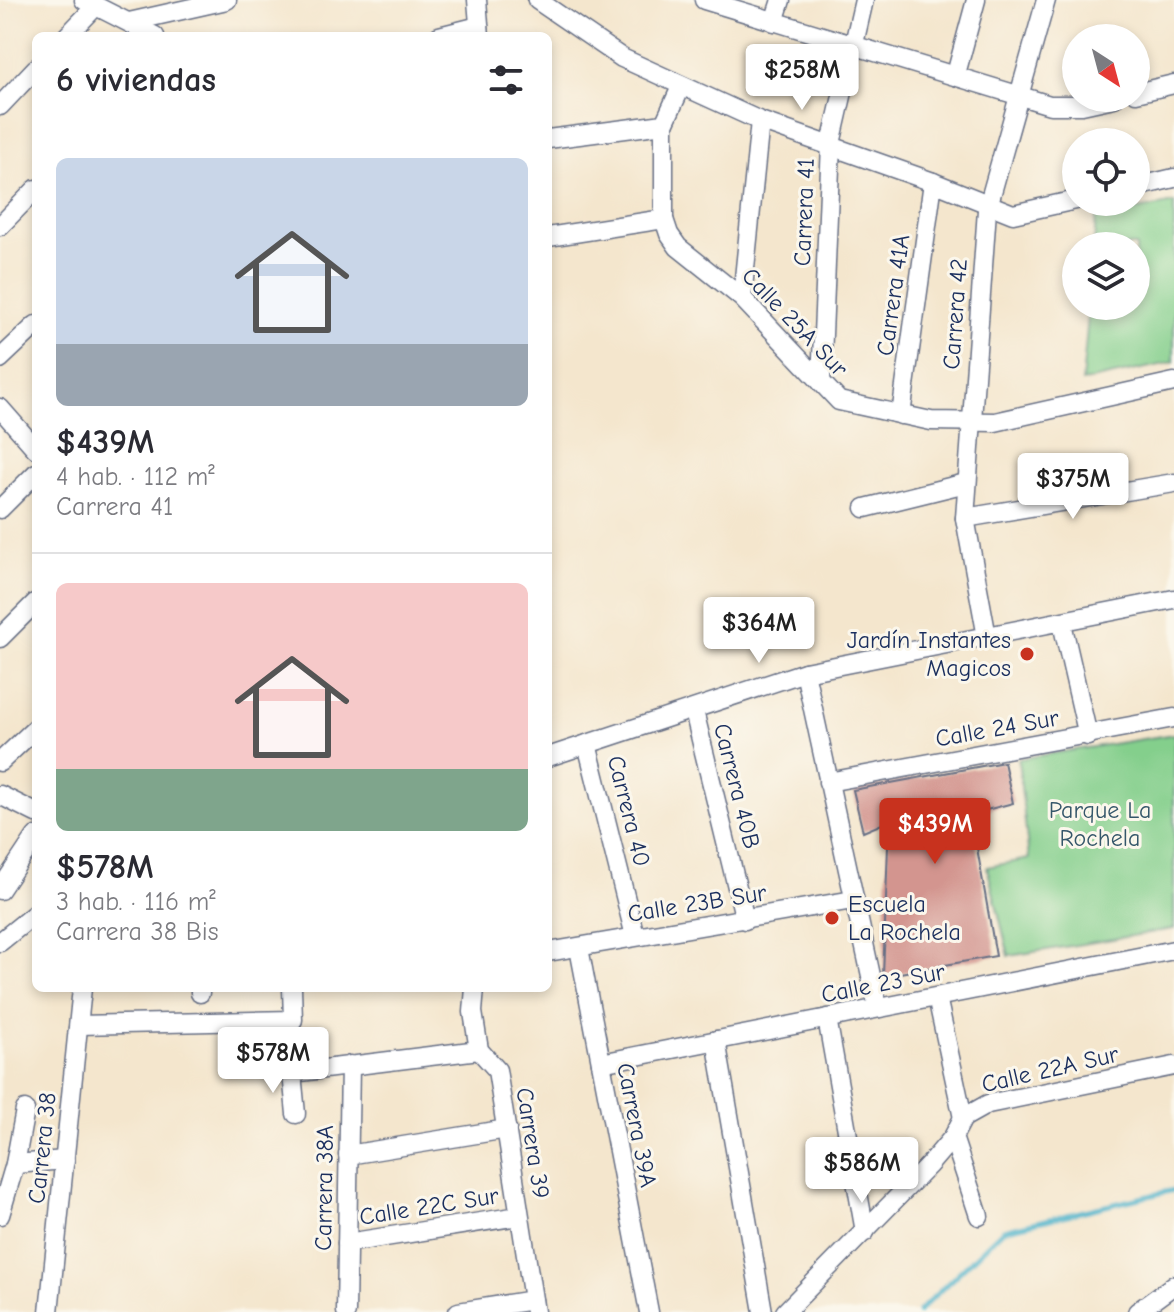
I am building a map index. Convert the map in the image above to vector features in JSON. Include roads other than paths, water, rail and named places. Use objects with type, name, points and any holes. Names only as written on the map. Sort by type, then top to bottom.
[{"type":"street","points":[[70,32],[90,4],[124,12],[227,0]]},
{"type":"street","points":[[477,0],[480,31]]},
{"type":"street","points":[[537,0],[622,58],[760,121],[831,144],[1013,214],[1062,203]]},
{"type":"street","points":[[704,0],[852,42],[1050,105],[1062,105]]},
{"type":"street","points":[[774,22],[781,0]]},
{"type":"street","name":"Carrera 41","points":[[821,382],[831,144],[864,0]]},
{"type":"street","points":[[956,74],[976,0]]},
{"type":"street","name":"Carrera 42","points":[[987,637],[965,518],[989,205],[1047,0]]},
{"type":"street","points":[[124,12],[150,32]]},
{"type":"street","points":[[0,106],[32,72]]},
{"type":"street","points":[[1150,90],[1174,84]]},
{"type":"street","points":[[552,236],[664,219],[664,124],[681,87]]},
{"type":"street","points":[[742,298],[760,121]]},
{"type":"street","points":[[552,138],[664,124]]},
{"type":"street","points":[[1150,184],[1174,178]]},
{"type":"street","name":"Carrera 41A","points":[[901,415],[933,182]]},
{"type":"street","points":[[0,226],[32,193]]},
{"type":"street","name":"Calle 25A Sur","points":[[664,219],[678,247],[742,298],[839,401],[931,421],[995,422],[1174,382]]},
{"type":"street","points":[[0,359],[32,329]]},
{"type":"street","points":[[0,408],[32,444]]},
{"type":"street","points":[[0,509],[32,477]]},
{"type":"street","points":[[865,508],[966,483]]},
{"type":"street","points":[[965,518],[1174,483]]},
{"type":"street","points":[[552,756],[805,672],[1174,599]]},
{"type":"street","points":[[1,635],[32,606]]},
{"type":"street","points":[[1062,623],[1088,736]]},
{"type":"street","points":[[805,672],[878,1008]]},
{"type":"street","name":"Carrera 40B","points":[[694,711],[745,920]]},
{"type":"street","name":"Calle 24 Sur","points":[[828,782],[1174,718]]},
{"type":"street","points":[[0,762],[32,732]]},
{"type":"street","name":"Carrera 40","points":[[587,744],[635,936]]},
{"type":"street","points":[[0,795],[32,811]]},
{"type":"street","points":[[0,890],[32,842]]},
{"type":"street","name":"Calle 23B Sur","points":[[552,951],[853,900]]},
{"type":"street","points":[[0,942],[32,916]]},
{"type":"street","name":"Carrera 39A","points":[[579,948],[649,1312]]},
{"type":"street","name":"Calle 23 Sur","points":[[601,1063],[1174,950]]},
{"type":"street","name":"Carrera 38","points":[[49,1312],[82,992]]},
{"type":"street","points":[[79,1025],[293,1020],[292,992]]},
{"type":"street","name":"Carrera 39","points":[[475,992],[473,1012],[479,1050],[497,1070],[534,1306]]},
{"type":"street","points":[[937,997],[963,1118]]},
{"type":"street","points":[[827,1018],[865,1232]]},
{"type":"street","points":[[716,1040],[763,1312]]},
{"type":"street","points":[[296,1114],[292,1073],[479,1050]]},
{"type":"street","name":"Carrera 38A","points":[[346,1312],[350,1065]]},
{"type":"street","name":"Calle 22A Sur","points":[[785,1312],[953,1137],[963,1118],[988,1104],[1174,1066]]},
{"type":"street","points":[[0,1215],[15,1164],[25,1110]]},
{"type":"street","points":[[348,1155],[507,1129]]},
{"type":"street","points":[[953,1137],[979,1216]]},
{"type":"street","points":[[15,1164],[65,1160]]},
{"type":"street","name":"Calle 22C Sur","points":[[347,1243],[519,1216]]},
{"type":"street","points":[[1137,1312],[1174,1285]]},
{"type":"street","points":[[458,1312],[534,1306]]},
{"type":"waterway","points":[[918,1312],[1003,1230],[1174,1190]]},
{"type":"place","name":"Jardín Instantes Magicos","points":[[1027,654]]},
{"type":"place","name":"Escuela La Rochela","points":[[832,918]]},
{"type":"park label","name":"Parque La Rochela","points":[[1100,824]]}]
